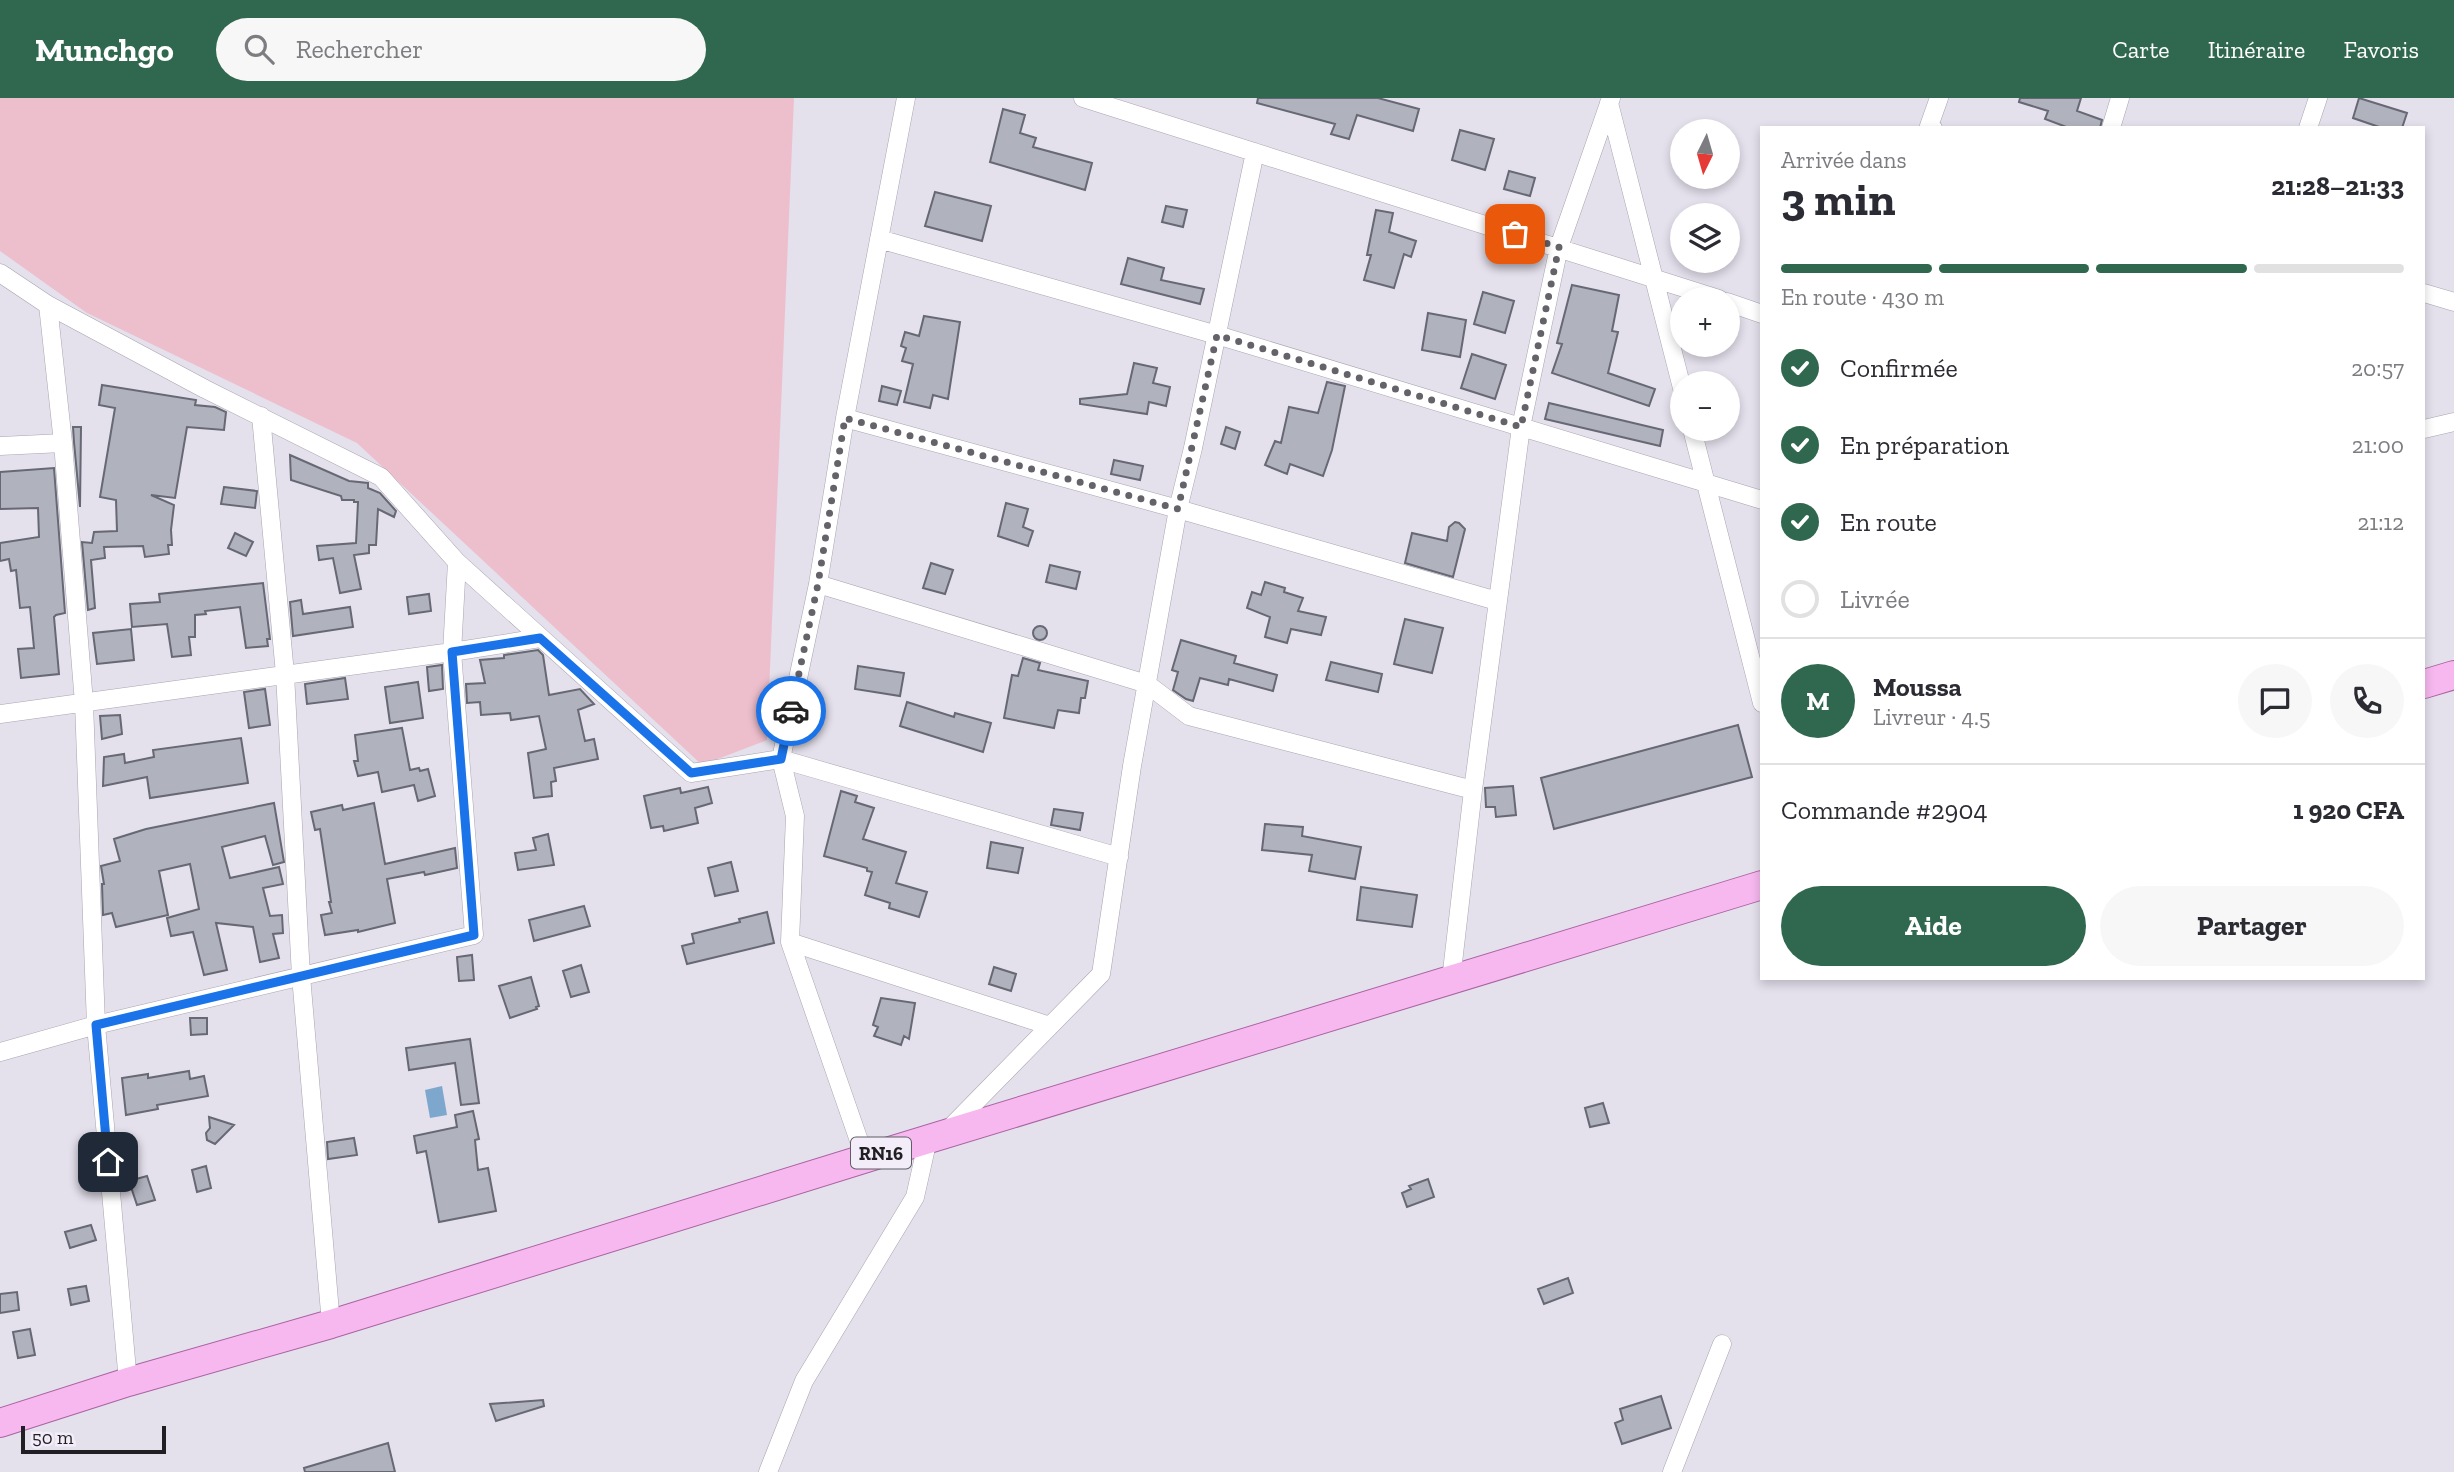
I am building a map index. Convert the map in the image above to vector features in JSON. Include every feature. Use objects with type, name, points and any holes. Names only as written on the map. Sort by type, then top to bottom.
[{"type":"main road","points":[[2425,684],[2454,675]]},
{"type":"main road","name":"RN16","points":[[0,1423],[1760,886]]},
{"type":"street","points":[[865,1158],[790,942],[795,816],[781,759],[818,584],[845,418],[906,98]]},
{"type":"street","points":[[1083,98],[1683,287]]},
{"type":"street","points":[[1929,126],[1939,98]]},
{"type":"street","points":[[2112,126],[2120,98]]},
{"type":"street","points":[[2309,126],[2318,98]]},
{"type":"street","points":[[1451,980],[1521,427],[1559,247],[1610,101]]},
{"type":"street","points":[[1610,101],[1678,371]]},
{"type":"street","points":[[768,1472],[804,1381],[915,1197],[936,1137],[1101,974],[1118,857],[1178,509],[1255,152]]},
{"type":"street","points":[[879,239],[1217,335],[1760,499]]},
{"type":"street","points":[[0,274],[48,306],[381,477],[457,562],[691,773],[781,759],[1118,857]]},
{"type":"street","points":[[2425,293],[2454,302]]},
{"type":"street","points":[[48,306],[63,443],[84,703],[96,1025],[128,1382]]},
{"type":"street","points":[[1740,306],[1760,313]]},
{"type":"street","points":[[261,416],[285,674],[301,976],[331,1324]]},
{"type":"street","points":[[845,418],[1178,509],[1497,601]]},
{"type":"street","points":[[2425,429],[2454,422]]},
{"type":"street","points":[[1695,441],[1760,695]]},
{"type":"street","points":[[0,446],[63,443]]},
{"type":"street","points":[[0,1052],[96,1025],[474,935],[452,652],[457,562]]},
{"type":"street","points":[[818,584],[1147,684],[1189,716],[1473,790]]},
{"type":"street","points":[[0,714],[540,638]]},
{"type":"street","points":[[790,942],[1050,1026]]},
{"type":"street","points":[[1672,1472],[1722,1344]]},
{"type":"shaded area","points":[[0,98],[794,98],[767,740],[702,765],[357,443],[87,313],[0,251]]},
{"type":"water","points":[[442,1086],[447,1115],[430,1118],[425,1090]]},
{"type":"building","points":[[1258,98],[1378,98],[1419,109],[1413,131],[1357,115],[1349,139],[1331,134],[1335,124],[1257,103]]},
{"type":"building","points":[[2020,98],[2081,98],[2077,111],[2102,120],[2100,126],[2064,126],[2045,119],[2048,111],[2019,102]]},
{"type":"building","points":[[2359,98],[2407,113],[2403,126],[2376,126],[2353,118]]},
{"type":"building","points":[[1003,109],[1025,115],[1020,133],[1036,138],[1033,147],[1092,163],[1085,190],[990,162]]},
{"type":"building","points":[[1460,130],[1494,139],[1485,170],[1452,160]]},
{"type":"building","points":[[1509,171],[1535,178],[1530,196],[1504,189]]},
{"type":"building","points":[[935,192],[991,206],[982,241],[925,226]]},
{"type":"building","points":[[1166,206],[1187,210],[1183,227],[1162,222]]},
{"type":"building","points":[[1376,210],[1393,213],[1389,232],[1416,241],[1411,257],[1404,254],[1394,288],[1364,280],[1371,255],[1367,255]]},
{"type":"building","points":[[1128,258],[1164,268],[1161,280],[1204,289],[1200,304],[1121,284]]},
{"type":"building","points":[[1572,285],[1619,295],[1612,331],[1618,332],[1608,373],[1655,389],[1649,406],[1552,373],[1562,344],[1557,343]]},
{"type":"building","points":[[1483,292],[1514,301],[1505,333],[1474,324]]},
{"type":"building","points":[[1428,313],[1466,320],[1460,357],[1422,350]]},
{"type":"building","points":[[924,316],[960,322],[948,399],[933,395],[930,408],[904,402],[913,364],[902,361],[906,348],[901,346],[905,332],[919,336]]},
{"type":"building","points":[[1472,354],[1506,365],[1495,399],[1461,388]]},
{"type":"building","points":[[1134,363],[1157,368],[1153,383],[1170,387],[1166,406],[1149,402],[1147,414],[1080,404],[1080,399],[1127,394]]},
{"type":"building","points":[[1327,382],[1345,386],[1332,450],[1323,476],[1290,464],[1287,474],[1265,465],[1275,441],[1281,443],[1289,407],[1318,413]]},
{"type":"building","points":[[102,385],[196,400],[195,405],[215,407],[226,412],[224,430],[187,427],[175,498],[151,495],[174,505],[169,554],[145,557],[143,546],[104,547],[105,558],[91,560],[95,608],[88,610],[82,542],[92,543],[94,532],[117,531],[116,500],[100,497],[115,408],[99,405]]},
{"type":"building","points":[[882,386],[901,391],[897,405],[879,401]]},
{"type":"building","points":[[1549,403],[1663,430],[1660,446],[1545,419]]},
{"type":"building","points":[[73,427],[81,427],[80,507],[74,442]]},
{"type":"building","points":[[1226,427],[1240,432],[1235,449],[1221,444]]},
{"type":"building","points":[[290,455],[349,481],[368,483],[368,488],[380,493],[396,511],[394,517],[378,509],[376,545],[369,545],[369,553],[354,555],[361,589],[340,593],[333,558],[319,560],[317,546],[356,543],[358,502],[342,500],[341,496],[291,480]]},
{"type":"building","points":[[1114,460],[1143,466],[1140,480],[1111,474]]},
{"type":"building","points":[[54,468],[65,613],[54,617],[59,674],[21,678],[18,649],[34,648],[30,607],[20,608],[16,570],[11,571],[9,559],[0,561],[0,543],[39,537],[38,508],[0,509],[0,472]]},
{"type":"building","points":[[224,487],[257,491],[255,508],[221,504]]},
{"type":"building","points":[[1006,503],[1028,509],[1023,527],[1033,531],[1028,546],[998,536]]},
{"type":"building","points":[[1455,522],[1465,529],[1453,577],[1405,563],[1412,533],[1447,541],[1449,527]]},
{"type":"building","points":[[235,533],[253,542],[246,556],[228,548]]},
{"type":"building","points":[[931,563],[953,570],[945,594],[923,588]]},
{"type":"building","points":[[1050,565],[1080,572],[1076,589],[1046,582]]},
{"type":"building","points":[[1265,582],[1285,588],[1284,592],[1303,598],[1298,611],[1326,617],[1321,635],[1291,629],[1287,643],[1265,637],[1270,617],[1247,608],[1252,592],[1261,595]]},
{"type":"building","points":[[263,583],[270,639],[267,639],[268,646],[246,648],[240,607],[205,611],[206,614],[195,615],[195,637],[189,637],[191,655],[172,657],[167,624],[132,627],[130,604],[160,602],[159,594]]},
{"type":"building","points":[[429,594],[431,611],[409,614],[407,597]]},
{"type":"building","points":[[301,600],[303,614],[350,607],[353,627],[293,636],[290,602]]},
{"type":"building","points":[[1405,619],[1443,628],[1432,673],[1394,664]]},
{"type":"building","points":[[1037,626],[1043,626],[1047,633],[1043,640],[1037,640],[1033,636],[1033,630]]},
{"type":"building","points":[[131,629],[134,660],[97,664],[93,633]]},
{"type":"building","points":[[1181,640],[1236,656],[1234,663],[1277,675],[1273,691],[1229,679],[1228,685],[1200,678],[1193,701],[1186,699],[1173,690],[1178,672],[1172,670]]},
{"type":"building","points":[[538,650],[543,655],[549,695],[580,689],[594,704],[578,710],[585,741],[594,739],[598,759],[554,768],[556,781],[551,782],[552,796],[534,798],[528,753],[546,749],[539,716],[511,720],[510,713],[481,715],[480,702],[467,703],[466,684],[485,683],[480,660],[504,658],[504,655]]},
{"type":"building","points":[[1023,658],[1040,663],[1038,670],[1088,681],[1085,698],[1081,698],[1079,713],[1058,710],[1054,728],[1004,718],[1012,675],[1018,676]]},
{"type":"building","points":[[1331,662],[1382,674],[1378,692],[1326,680]]},
{"type":"building","points":[[442,665],[443,689],[429,691],[427,667]]},
{"type":"building","points":[[858,666],[904,673],[900,696],[855,689]]},
{"type":"building","points":[[345,678],[348,699],[307,704],[305,684]]},
{"type":"building","points":[[418,682],[423,718],[390,723],[385,687]]},
{"type":"building","points":[[265,689],[270,725],[249,728],[244,692]]},
{"type":"building","points":[[907,702],[954,717],[955,713],[991,723],[983,752],[900,726]]},
{"type":"building","points":[[120,715],[122,734],[102,739],[100,716]]},
{"type":"building","points":[[1738,725],[1752,777],[1554,829],[1541,778]]},
{"type":"building","points":[[402,728],[410,770],[428,769],[435,796],[418,801],[414,785],[382,792],[378,772],[358,776],[354,761],[358,761],[355,735]]},
{"type":"building","points":[[241,738],[248,783],[150,798],[147,777],[103,786],[104,757],[124,754],[125,763],[154,757],[153,750]]},
{"type":"building","points":[[1513,786],[1516,815],[1496,817],[1495,807],[1486,807],[1485,788]]},
{"type":"building","points":[[708,787],[712,803],[695,808],[698,823],[664,831],[663,826],[651,828],[644,796],[680,788],[681,793]]},
{"type":"building","points":[[841,791],[857,796],[855,802],[874,808],[863,839],[906,852],[896,883],[927,892],[919,917],[889,908],[890,903],[865,895],[872,872],[867,871],[867,868],[824,856]]},
{"type":"building","points":[[274,803],[284,862],[273,865],[265,836],[222,847],[230,878],[279,867],[283,884],[263,888],[270,916],[282,915],[283,933],[273,934],[279,958],[260,962],[253,927],[216,923],[227,970],[204,975],[193,932],[171,936],[167,918],[199,909],[190,864],[159,871],[168,915],[116,927],[112,913],[103,915],[104,884],[101,866],[120,861],[114,839],[146,829]]},
{"type":"building","points":[[374,803],[385,864],[455,848],[457,868],[387,879],[395,923],[358,932],[325,935],[321,915],[332,913],[331,902],[320,829],[315,830],[311,812],[342,805],[343,810]]},
{"type":"building","points":[[1054,809],[1083,813],[1080,830],[1051,825]]},
{"type":"building","points":[[1265,824],[1303,827],[1302,836],[1361,847],[1355,879],[1309,871],[1312,855],[1262,850]]},
{"type":"building","points":[[548,834],[554,865],[518,870],[515,853],[536,850],[533,838]]},
{"type":"building","points":[[991,842],[1023,848],[1018,873],[987,868]]},
{"type":"building","points":[[731,862],[738,891],[715,896],[708,868]]},
{"type":"building","points":[[1361,887],[1417,895],[1412,927],[1357,920]]},
{"type":"building","points":[[584,906],[590,926],[534,941],[529,920]]},
{"type":"building","points":[[767,912],[774,943],[687,964],[682,946],[694,943],[692,934]]},
{"type":"building","points":[[472,955],[474,980],[459,981],[457,957]]},
{"type":"building","points":[[581,965],[589,992],[571,997],[563,971]]},
{"type":"building","points":[[994,967],[1016,974],[1011,991],[989,984]]},
{"type":"building","points":[[531,977],[539,1006],[510,1018],[499,986]]},
{"type":"building","points":[[881,998],[915,1003],[909,1039],[904,1036],[901,1045],[874,1036],[878,1027],[873,1025]]},
{"type":"building","points":[[190,1018],[207,1018],[207,1034],[191,1035]]},
{"type":"building","points":[[470,1039],[479,1103],[461,1105],[455,1063],[409,1070],[406,1048]]},
{"type":"building","points":[[189,1071],[190,1079],[204,1076],[208,1096],[157,1105],[158,1109],[126,1115],[122,1078],[148,1074],[148,1078]]},
{"type":"building","points":[[1603,1103],[1609,1123],[1590,1127],[1585,1108]]},
{"type":"building","points":[[473,1111],[479,1139],[475,1140],[478,1170],[488,1168],[496,1211],[439,1222],[426,1151],[417,1153],[414,1136],[457,1127],[455,1115]]},
{"type":"building","points":[[209,1117],[234,1125],[215,1144],[207,1140]]},
{"type":"building","points":[[354,1138],[357,1155],[328,1159],[327,1142]]},
{"type":"building","points":[[206,1166],[211,1188],[197,1192],[192,1170]]},
{"type":"building","points":[[147,1176],[155,1200],[137,1205],[129,1181]]},
{"type":"building","points":[[1428,1179],[1434,1197],[1407,1207],[1402,1193],[1411,1189],[1409,1186]]},
{"type":"building","points":[[91,1225],[96,1240],[70,1248],[65,1232]]},
{"type":"building","points":[[1568,1278],[1573,1293],[1544,1304],[1538,1289]]},
{"type":"building","points":[[86,1286],[89,1301],[71,1305],[68,1289]]},
{"type":"building","points":[[17,1292],[19,1310],[0,1313],[0,1294]]},
{"type":"building","points":[[30,1329],[35,1355],[18,1358],[13,1332]]},
{"type":"building","points":[[1661,1396],[1671,1428],[1622,1444],[1615,1423],[1623,1420],[1620,1409]]},
{"type":"building","points":[[543,1400],[544,1406],[496,1421],[490,1404]]},
{"type":"building","points":[[388,1443],[395,1472],[305,1472],[304,1468]]},
{"type":"way so far","points":[[791,711],[818,584],[845,418],[1178,509],[1217,335],[1521,427],[1559,247],[1515,234]]},
{"type":"route","points":[[108,1162],[96,1025],[474,935],[452,652],[540,638],[691,773],[781,759],[791,711]]}]
